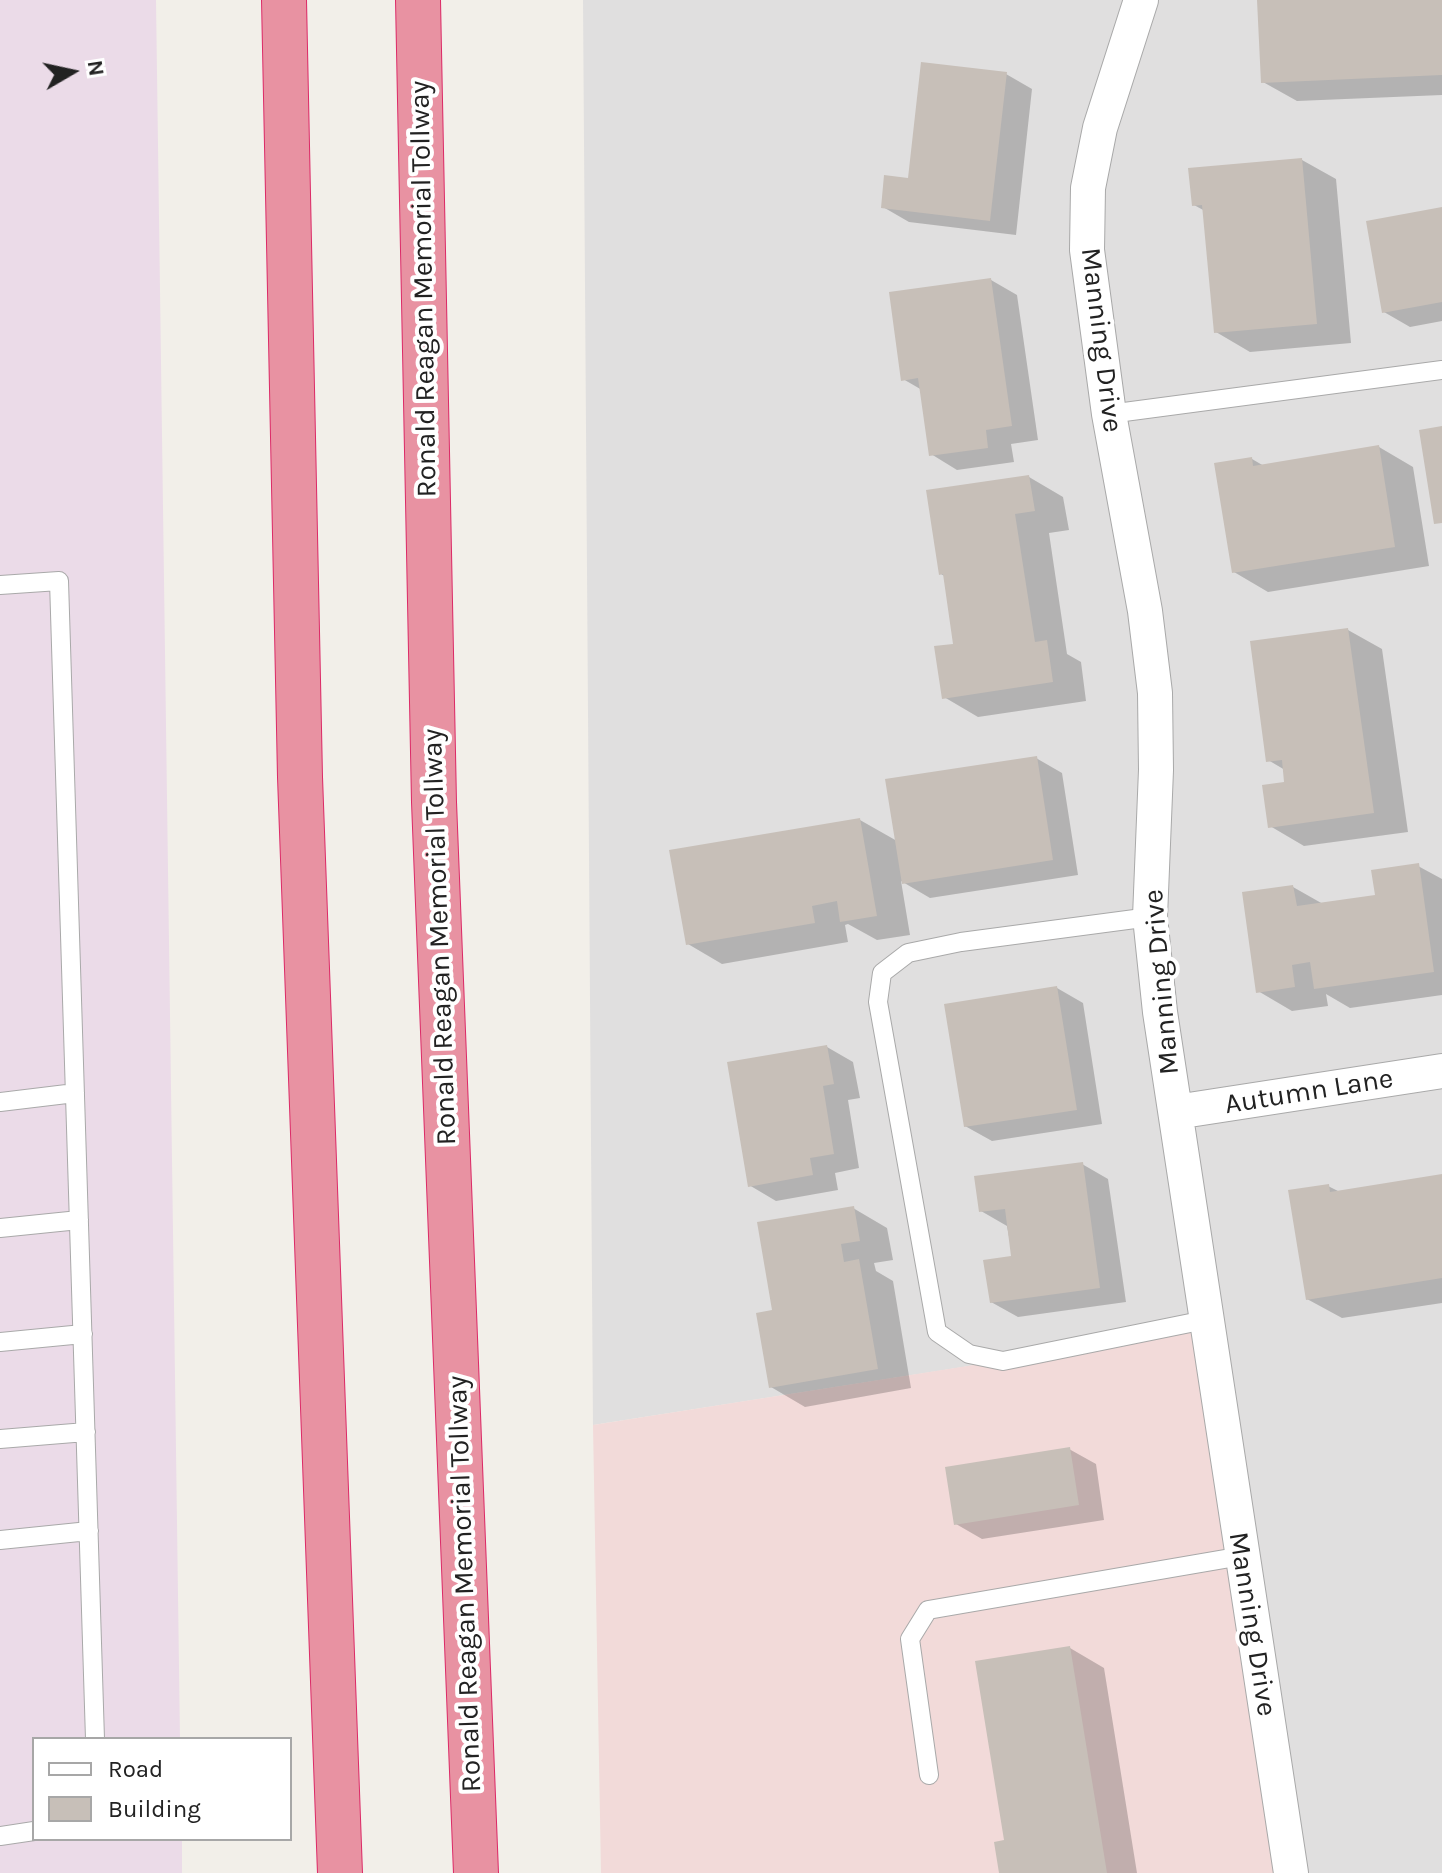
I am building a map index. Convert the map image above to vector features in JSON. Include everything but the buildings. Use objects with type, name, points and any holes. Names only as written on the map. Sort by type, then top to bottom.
[{"type":"highway","points":[[284,0],[300,777],[340,1873]]},
{"type":"highway","name":"Ronald Reagan Memorial Tollway","points":[[418,0],[434,802],[476,1873]]},
{"type":"street","name":"Manning Drive","points":[[1141,0],[1117,68],[1088,188],[1087,250],[1109,414],[1145,611],[1155,693],[1156,770],[1150,917],[1160,1012],[1291,1873]]},
{"type":"street","name":"Autumn Lane","points":[[1176,1112],[1442,1071]]},
{"type":"lane","points":[[1109,414],[1442,370]]},
{"type":"lane","points":[[0,585],[59,581],[95,1737]]},
{"type":"lane","points":[[1150,917],[961,942],[908,953],[882,973],[878,1002],[937,1332],[969,1354],[1003,1361],[1205,1320]]},
{"type":"lane","points":[[0,1102],[75,1093]]},
{"type":"lane","points":[[0,1228],[79,1220]]},
{"type":"lane","points":[[0,1342],[83,1334]]},
{"type":"lane","points":[[0,1439],[86,1432]]},
{"type":"lane","points":[[0,1540],[89,1531]]},
{"type":"lane","points":[[929,1775],[910,1639],[928,1610],[1242,1556]]},
{"type":"lane","points":[[0,1836],[32,1831]]},
{"type":"shaded area","points":[[0,0],[156,0],[180,1737],[32,1737],[32,1841],[182,1841],[182,1873],[0,1873]]},
{"type":"shaded area","points":[[583,0],[1442,0],[1442,1873],[1308,1873],[1225,1326],[593,1425]]},
{"type":"shaded area","points":[[1196,1330],[1279,1873],[601,1873],[593,1425]]}]
